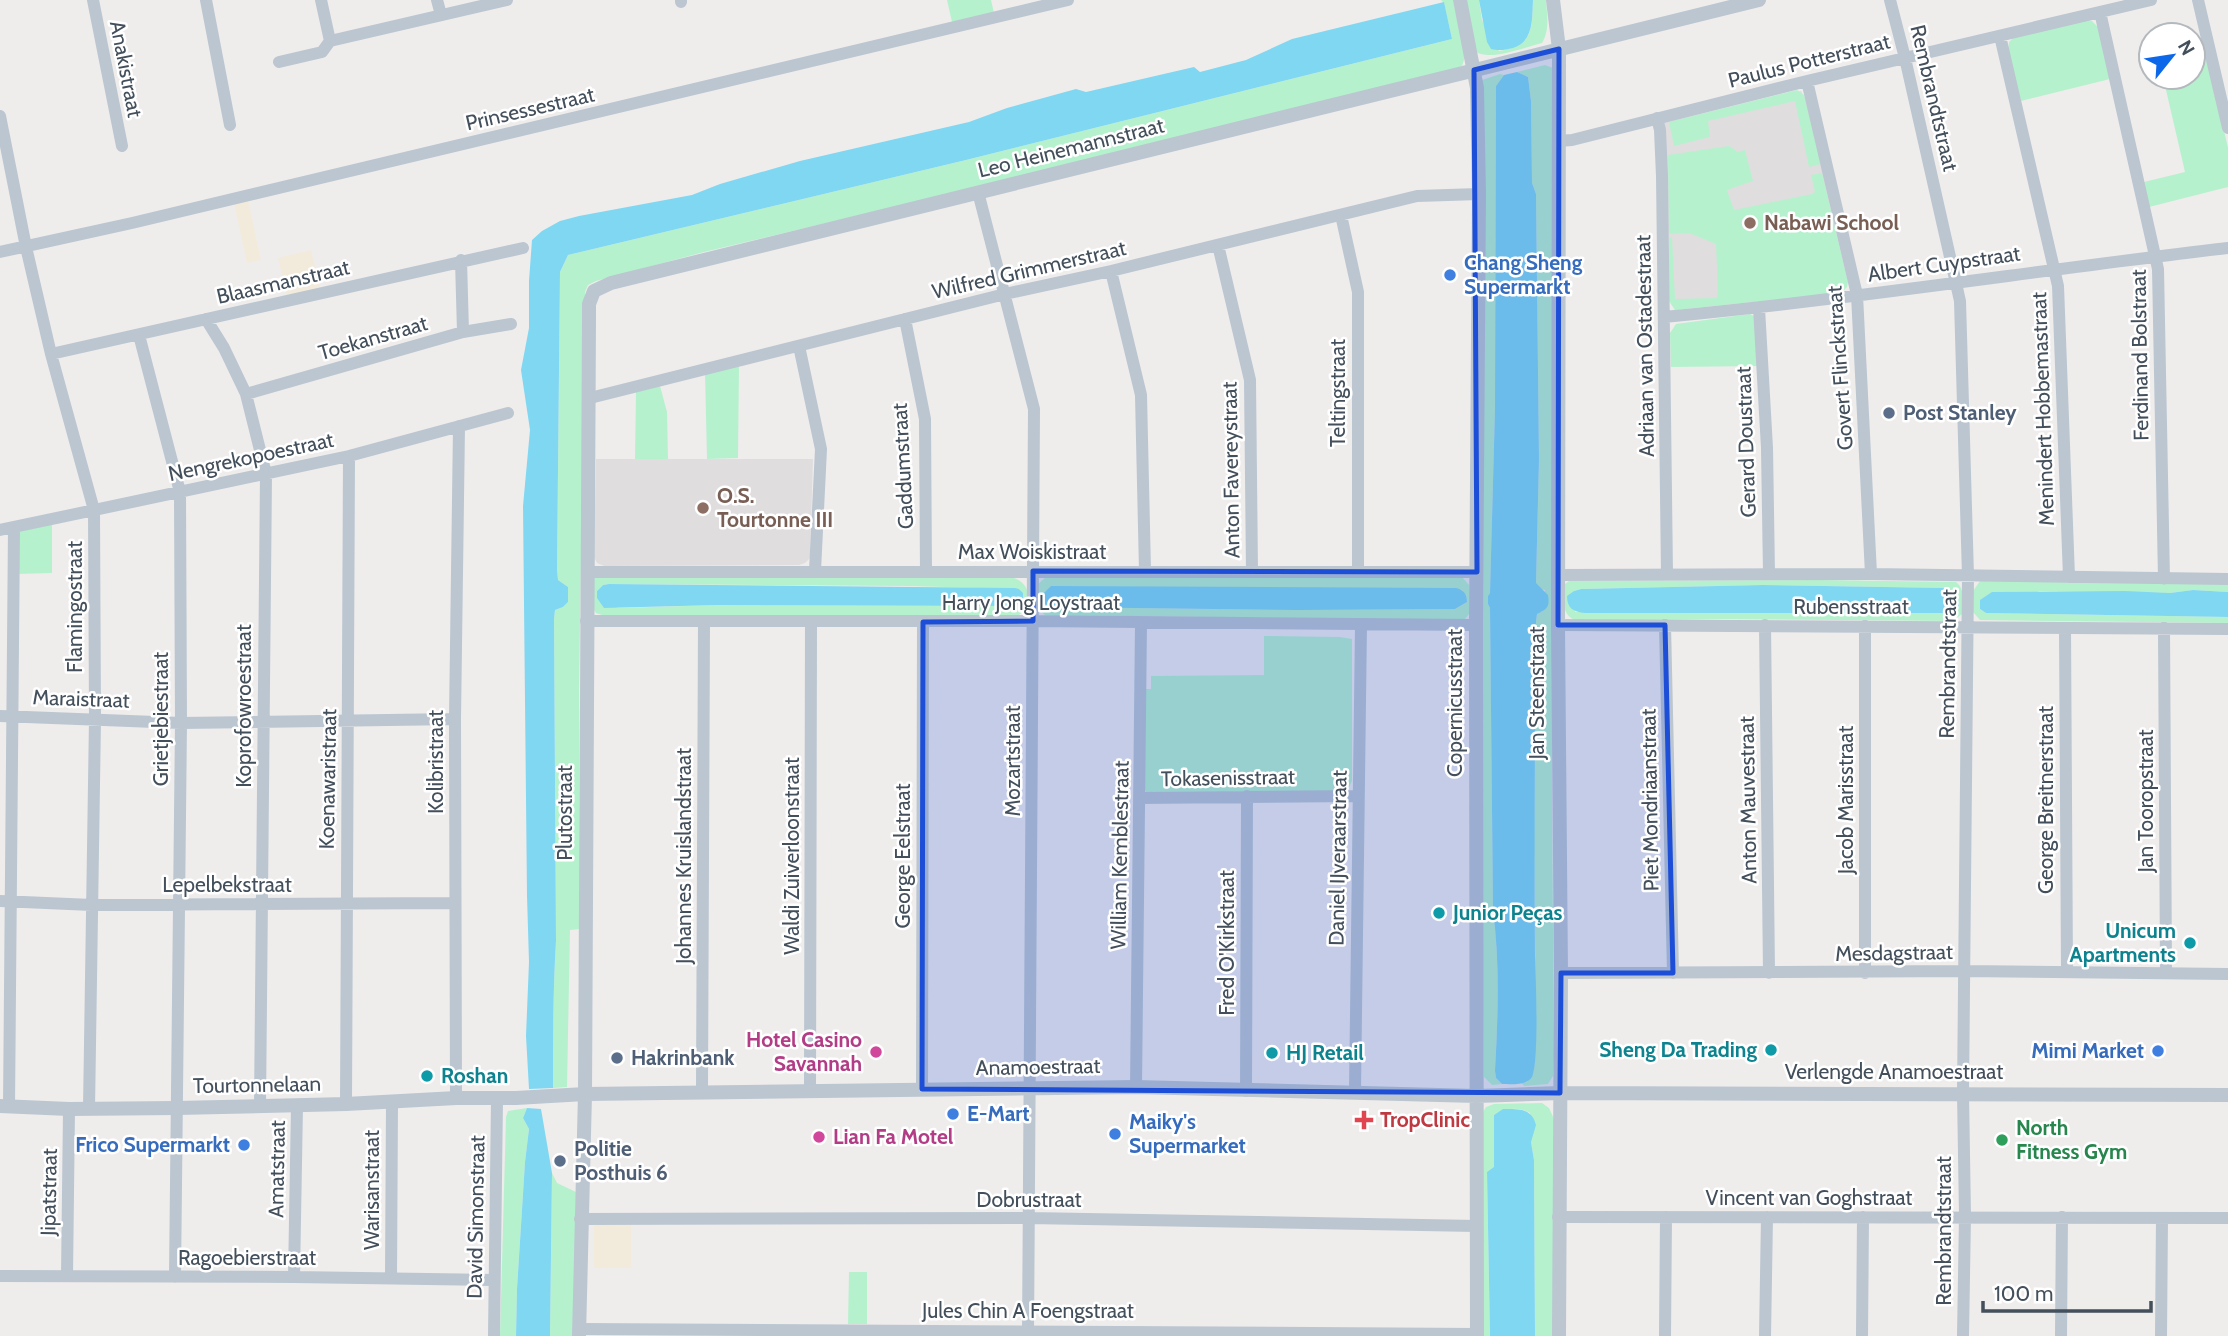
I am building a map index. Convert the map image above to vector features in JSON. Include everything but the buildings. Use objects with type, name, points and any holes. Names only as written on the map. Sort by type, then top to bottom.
[{"type":"street","name":"Anakistraat","points":[[93,0],[122,146]]},
{"type":"street","points":[[206,0],[230,125]]},
{"type":"street","points":[[321,0],[330,41]]},
{"type":"street","points":[[437,0],[441,15]]},
{"type":"street","points":[[279,62],[322,52],[330,41],[507,0]]},
{"type":"street","name":"Prinsessestraat","points":[[0,252],[1068,0]]},
{"type":"street","name":"Copernicusstraat","points":[[1460,0],[1477,88],[1479,194],[1476,625],[1477,1335]]},
{"type":"street","name":"Jan Steenstraat","points":[[1553,0],[1559,49],[1559,1336]]},
{"type":"street","name":"Leo Heinemannstraat","points":[[594,291],[611,283],[1759,0]]},
{"type":"street","name":"Rembrandtstraat","points":[[1890,0],[1960,301],[1968,576],[1963,1336]]},
{"type":"street","name":"Paulus Potterstraat","points":[[1558,141],[1572,140],[1807,81],[2151,0]]},
{"type":"street","points":[[2198,0],[2228,128]]},
{"type":"street","name":"Ferdinand Bolstraat","points":[[2100,12],[2156,256],[2164,579]]},
{"type":"street","name":"Menindert Hobbemastraat","points":[[2000,36],[2058,286],[2069,577]]},
{"type":"street","name":"Govert Flinckstraat","points":[[1807,81],[1857,295],[1871,574]]},
{"type":"street","name":"Flamingostraat","points":[[0,116],[51,354],[94,509],[89,1109]]},
{"type":"street","name":"Adriaan van Ostadestraat","points":[[1657,118],[1662,176],[1667,574]]},
{"type":"street","name":"Mozartstraat","points":[[978,192],[1034,409],[1028,1333]]},
{"type":"street","name":"Wilfred Grimmerstraat","points":[[590,398],[1005,294],[1111,271],[1417,196],[1479,194]]},
{"type":"street","name":"Teltingstraat","points":[[1341,215],[1357,292],[1358,572]]},
{"type":"street","name":"Anton Favereystraat","points":[[1218,245],[1250,380],[1252,572]]},
{"type":"street","name":"Blaasmanstraat","points":[[51,354],[523,248]]},
{"type":"street","name":"Albert Cuypstraat","points":[[1664,317],[1759,308],[2055,268],[2228,248]]},
{"type":"street","points":[[461,260],[463,332]]},
{"type":"street","points":[[1111,271],[1141,395],[1145,571]]},
{"type":"street","name":"Plutostraat","points":[[579,1332],[585,1094],[589,304],[594,291]]},
{"type":"street","name":"Gerard Doustraat","points":[[1759,308],[1767,448],[1769,574]]},
{"type":"street","name":"Koprofowroestraat","points":[[206,319],[224,348],[246,394],[265,474],[260,1106]]},
{"type":"street","name":"Gaddumstraat","points":[[905,319],[925,419],[926,571]]},
{"type":"street","name":"Toekanstraat","points":[[246,394],[463,332],[511,324]]},
{"type":"street","name":"Grietjebiestraat","points":[[139,335],[180,492],[181,723],[175,1277]]},
{"type":"street","points":[[799,346],[821,449],[815,571]]},
{"type":"street","name":"Nengrekopoestraat","points":[[0,530],[349,456],[508,413]]},
{"type":"street","name":"Kolibristraat","points":[[456,1098],[454,903],[459,426]]},
{"type":"street","name":"Koenawaristraat","points":[[346,1104],[349,456]]},
{"type":"street","points":[[5,1106],[6,716],[14,527]]},
{"type":"street","name":"Max Woiskistraat","points":[[588,572],[1477,572]]},
{"type":"street","name":"Rubensstraat","points":[[1559,575],[1871,574],[2228,579]]},
{"type":"street","name":"Harry Jong Loystraat","points":[[586,621],[1476,625]]},
{"type":"street","name":"Johannes Kruislandstraat","points":[[702,1091],[704,621]]},
{"type":"street","name":"Waldi Zuiverloonstraat","points":[[810,1091],[811,621]]},
{"type":"street","name":"George Eelstraat","points":[[922,1089],[923,622]]},
{"type":"street","name":"William Kemblestraat","points":[[1136,1087],[1141,623]]},
{"type":"street","name":"Daniel IJveraarstraat","points":[[1355,1093],[1361,625]]},
{"type":"street","name":"Rubensstraat","points":[[1558,625],[2228,629]]},
{"type":"street","name":"Piet Mondriaanstraat","points":[[1665,625],[1673,973]]},
{"type":"street","name":"Anton Mauvestraat","points":[[1765,625],[1769,973]]},
{"type":"street","name":"Jacob Marisstraat","points":[[1865,626],[1865,973]]},
{"type":"street","name":"George Breitnerstraat","points":[[2064,628],[2067,972]]},
{"type":"street","name":"Jan Tooropstraat","points":[[2164,628],[2166,973]]},
{"type":"street","name":"Maraistraat","points":[[6,716],[181,723],[455,719]]},
{"type":"street","name":"Fred O'Kirkstraat","points":[[1246,1091],[1247,796]]},
{"type":"street","name":"Tokasenisstraat","points":[[1140,798],[1358,796]]},
{"type":"street","name":"Lepelbekstraat","points":[[5,901],[92,905],[454,903]]},
{"type":"street","name":"Mesdagstraat","points":[[1561,973],[1965,971],[2228,974]]},
{"type":"street","name":"Anamoestraat","points":[[516,1098],[702,1091],[1136,1087],[1476,1096],[1560,1093]]},
{"type":"street","name":"Verlengde Anamoestraat","points":[[1560,1093],[2228,1095]]},
{"type":"street","name":"Tourtonnelaan","points":[[5,1106],[69,1109],[177,1108],[516,1098]]},
{"type":"street","name":"David Simonstraat","points":[[494,1336],[497,1099]]},
{"type":"street","name":"Warisanstraat","points":[[391,1101],[391,1278]]},
{"type":"street","name":"Amatstraat","points":[[294,1277],[297,1105]]},
{"type":"street","name":"Jipatstraat","points":[[67,1276],[69,1109]]},
{"type":"street","name":"Vincent van Goghstraat","points":[[1559,1216],[2228,1218]]},
{"type":"street","points":[[1665,1336],[1666,1217]]},
{"type":"street","points":[[1765,1336],[1767,1217]]},
{"type":"street","points":[[1862,1336],[1863,1217]]},
{"type":"street","points":[[2062,1336],[2063,1217]]},
{"type":"street","name":"Dobrustraat","points":[[580,1219],[1029,1218],[1477,1226]]},
{"type":"street","points":[[2161,1336],[2162,1218]]},
{"type":"street","name":"Ragoebierstraat","points":[[0,1276],[494,1280]]},
{"type":"street","name":"Jules Chin A Foengstraat","points":[[579,1332],[1477,1335]]},
{"type":"highlighted area","points":[[1559,49],[1558,625],[1665,625],[1673,973],[1561,973],[1560,1093],[922,1089],[923,622],[1033,621],[1033,571],[1477,572],[1474,70]]},
{"type":"shaded area","name":"Nabawi School","points":[[1801,91],[1808,103],[1847,287],[1672,306],[1663,123]]},
{"type":"shaded area","name":"O.S. Tourtonne III","points":[[596,459],[813,459],[810,558],[799,565],[604,566],[597,563],[594,557]]},
{"type":"green space","points":[[947,0],[991,0],[994,13],[952,22]]},
{"type":"green space","points":[[1441,0],[1453,0],[1465,57],[1462,66],[1457,68],[704,252],[588,285],[585,292],[579,690],[580,929],[570,930],[567,1087],[553,1088],[556,941],[554,619],[555,610],[568,602],[568,587],[558,580],[557,570],[560,272],[568,255],[966,160],[1452,39]]},
{"type":"green space","points":[[1465,0],[1479,0],[1482,20],[1499,51],[1519,45],[1524,40],[1531,28],[1533,0],[1546,0],[1545,38],[1542,43],[1499,54],[1476,52]]},
{"type":"green space","points":[[2085,19],[2098,27],[2110,79],[2021,101],[2008,50],[2009,42],[2014,37]]},
{"type":"green space","points":[[2207,57],[2228,148],[2228,187],[2149,207],[2144,182],[2185,172],[2166,91],[2207,91]]},
{"type":"green space","points":[[1545,65],[1553,68],[1554,1057],[1553,1076],[1548,1084],[1524,1086],[1522,1083],[1527,1082],[1534,1071],[1536,621],[1537,614],[1543,611],[1545,590],[1538,588],[1536,583],[1539,459],[1536,194],[1532,183],[1531,101],[1528,77],[1517,72]]},
{"type":"green space","points":[[1504,75],[1496,86],[1495,408],[1488,604],[1493,910],[1498,970],[1495,1071],[1496,1078],[1502,1084],[1492,1085],[1484,1077],[1481,808],[1482,80]]},
{"type":"green space","points":[[1797,90],[1804,95],[1821,164],[1809,167],[1795,101],[1708,121],[1710,137],[1674,146],[1669,122]]},
{"type":"green space","points":[[1729,146],[1738,152],[1745,150],[1753,181],[1727,190],[1734,210],[1812,194],[1815,192],[1811,175],[1822,173],[1848,282],[1841,293],[1675,310],[1669,301],[1669,238],[1672,237],[1675,299],[1717,298],[1716,244],[1689,233],[1669,234],[1668,155]]},
{"type":"green space","points":[[1750,314],[1754,316],[1760,366],[1671,367],[1670,333],[1676,324]]},
{"type":"green space","points":[[739,365],[738,458],[707,459],[705,373]]},
{"type":"green space","points":[[660,386],[667,412],[668,459],[635,459],[636,392]]},
{"type":"green space","points":[[52,521],[52,573],[16,574],[18,530]]},
{"type":"green space","points":[[1047,576],[1462,577],[1469,585],[1470,613],[1464,620],[1045,615],[1038,608],[1037,585]],"holes":[[[1462,590],[1467,602],[1455,609],[1051,607],[1043,602],[1043,594]]]},
{"type":"green space","points":[[1014,578],[1024,585],[1028,601],[1018,616],[605,616],[596,613],[593,608],[593,579]],"holes":[[[609,584],[1019,589],[1023,594],[1023,602],[1015,606],[718,605],[618,608],[597,598],[597,591],[603,585]]]},
{"type":"green space","points":[[1569,581],[1956,582],[1962,592],[1963,601],[1962,614],[1953,621],[1579,621],[1569,616],[1564,607],[1565,584]],"holes":[[[1763,585],[1946,588],[1957,593],[1949,613],[1575,612],[1574,591]]]},
{"type":"green space","points":[[1980,581],[2228,582],[2228,592],[2040,591],[1980,609],[1986,613],[2228,617],[2228,623],[1980,620],[1973,612],[1973,591]]},
{"type":"green space","points":[[1264,636],[1352,639],[1352,781],[1347,791],[1146,792],[1145,689],[1151,689],[1151,676],[1264,675]]},
{"type":"green space","points":[[1542,1103],[1549,1108],[1555,1121],[1555,1336],[1535,1336],[1534,1160],[1530,1113],[1507,1109],[1494,1115],[1494,1168],[1487,1172],[1490,1336],[1482,1336],[1483,1112],[1486,1107],[1494,1104]]},
{"type":"green space","points":[[527,1108],[523,1118],[529,1129],[516,1336],[500,1336],[506,1117],[508,1111]]},
{"type":"green space","points":[[552,1173],[557,1183],[576,1192],[574,1336],[550,1336]]},
{"type":"green space","points":[[849,1272],[867,1272],[867,1324],[848,1324]]},
{"type":"sand","points":[[248,200],[261,260],[247,263],[234,203]]},
{"type":"sand","points":[[311,250],[320,288],[287,296],[278,258]]},
{"type":"sand","points":[[594,1225],[631,1225],[631,1268],[594,1268]]},
{"type":"water","points":[[1479,0],[1533,0],[1530,28],[1525,40],[1513,48],[1491,49],[1487,42]]},
{"type":"water","points":[[1444,2],[1452,39],[966,160],[568,255],[560,272],[557,570],[558,580],[568,587],[568,602],[555,610],[554,619],[556,941],[553,1088],[529,1089],[526,1036],[529,962],[523,506],[530,430],[521,370],[529,328],[532,240],[560,221],[579,216],[692,195],[800,161],[969,122],[1007,108],[1076,89],[1086,92],[1194,67],[1200,72],[1246,60],[1292,39]]},
{"type":"water","points":[[1517,72],[1528,77],[1531,101],[1532,183],[1536,194],[1539,459],[1536,583],[1548,595],[1549,602],[1545,609],[1537,614],[1536,621],[1536,1055],[1529,1080],[1502,1084],[1496,1078],[1495,1071],[1498,970],[1493,910],[1488,596],[1495,408],[1496,86],[1504,75]]},
{"type":"water","points":[[603,585],[1015,588],[1023,593],[1023,602],[1015,606],[718,605],[604,608],[597,598],[597,591]]},
{"type":"water","points":[[1763,585],[1946,588],[1957,593],[1959,606],[1949,613],[1585,613],[1572,609],[1567,596],[1581,589]]},
{"type":"water","points":[[1051,586],[1456,588],[1465,593],[1467,602],[1455,609],[1051,607],[1043,603],[1043,594]]},
{"type":"water","points":[[2193,590],[2228,592],[2228,617],[1986,613],[1980,609],[1980,600],[1992,592],[2170,593]]},
{"type":"water","points":[[527,1108],[541,1109],[552,1173],[550,1336],[516,1336],[529,1129],[523,1118]]},
{"type":"water","points":[[1503,1109],[1528,1112],[1536,1125],[1531,1142],[1534,1160],[1535,1336],[1490,1336],[1487,1172],[1494,1167],[1494,1115]]},
{"type":"place","name":"Nabawi School","points":[[1750,223]]},
{"type":"place","name":"Chang Sheng Supermarkt","points":[[1450,275]]},
{"type":"place","name":"Post Stanley","points":[[1889,413]]},
{"type":"place","name":"O.S. Tourtonne III","points":[[703,508]]},
{"type":"place","name":"Junior Peças","points":[[1439,913]]},
{"type":"place","name":"Unicum Apartments","points":[[2190,943]]},
{"type":"place","name":"Sheng Da Trading","points":[[1771,1050]]},
{"type":"place","name":"Mimi Market","points":[[2158,1051]]},
{"type":"place","name":"Hotel Casino Savannah","points":[[876,1052]]},
{"type":"place","name":"HJ Retail","points":[[1272,1053]]},
{"type":"place","name":"Hakrinbank","points":[[617,1058]]},
{"type":"place","name":"Roshan","points":[[427,1076]]},
{"type":"place","name":"E-Mart","points":[[953,1114]]},
{"type":"place","name":"TropClinic","points":[[1364,1120]]},
{"type":"place","name":"Maiky's Supermarket","points":[[1115,1134]]},
{"type":"place","name":"Lian Fa Motel","points":[[819,1137]]},
{"type":"place","name":"North Fitness Gym","points":[[2002,1140]]},
{"type":"place","name":"Frico Supermarkt","points":[[244,1145]]},
{"type":"place","name":"Politie Posthuis 6","points":[[560,1161]]}]
